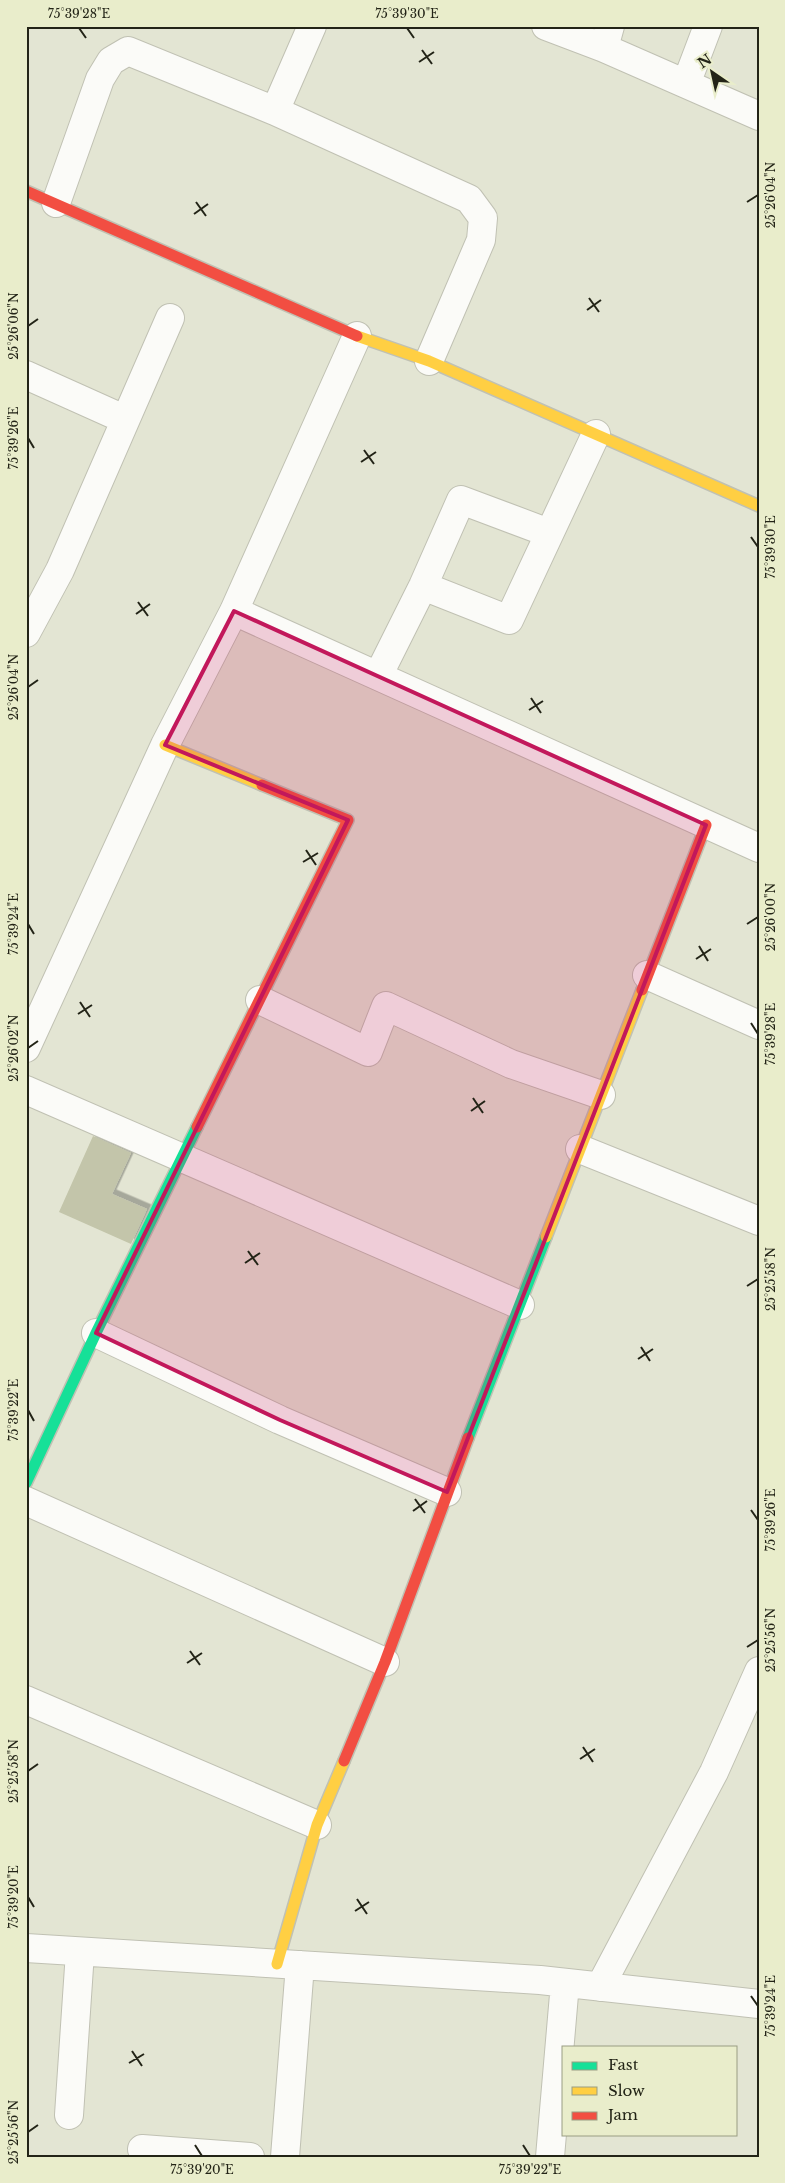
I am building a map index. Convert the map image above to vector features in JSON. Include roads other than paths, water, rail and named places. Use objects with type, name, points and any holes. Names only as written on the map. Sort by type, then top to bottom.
[{"type":"street","points":[[276,111],[312,26]]},
{"type":"street","points":[[546,26],[607,37],[686,84],[759,116]]},
{"type":"street","points":[[686,84],[708,26]]},
{"type":"street","points":[[56,203],[100,80],[111,61],[128,51],[276,111],[469,199],[483,218],[481,240],[429,361]]},
{"type":"street","points":[[26,191],[357,336],[429,361],[759,506]]},
{"type":"street","points":[[26,633],[60,570],[124,419],[170,318]]},
{"type":"street","points":[[26,1048],[165,745],[234,612],[357,336]]},
{"type":"street","points":[[26,375],[124,419]]},
{"type":"street","points":[[423,586],[509,620],[596,434]]},
{"type":"street","points":[[378,676],[423,586],[461,500],[549,533]]},
{"type":"street","points":[[234,612],[759,848]]},
{"type":"street","points":[[26,1483],[96,1333],[348,820],[165,745]]},
{"type":"street","points":[[286,2157],[288,1964],[317,1825],[385,1662],[447,1492],[706,825]]},
{"type":"street","points":[[647,975],[759,1025]]},
{"type":"street","points":[[260,1000],[368,1052],[386,1006],[511,1064],[601,1095]]},
{"type":"street","points":[[26,1090],[520,1305]]},
{"type":"street","points":[[580,1149],[759,1221]]},
{"type":"street","points":[[96,1333],[280,1420],[447,1492]]},
{"type":"street","points":[[26,1501],[385,1662]]},
{"type":"street","points":[[600,1987],[714,1772],[759,1671]]},
{"type":"street","points":[[26,1700],[317,1825]]},
{"type":"street","points":[[26,1948],[565,1983],[759,2004]]},
{"type":"street","points":[[69,2115],[80,1952]]},
{"type":"street","points":[[550,2157],[565,1983]]},
{"type":"street","points":[[142,2149],[250,2157]]}]
